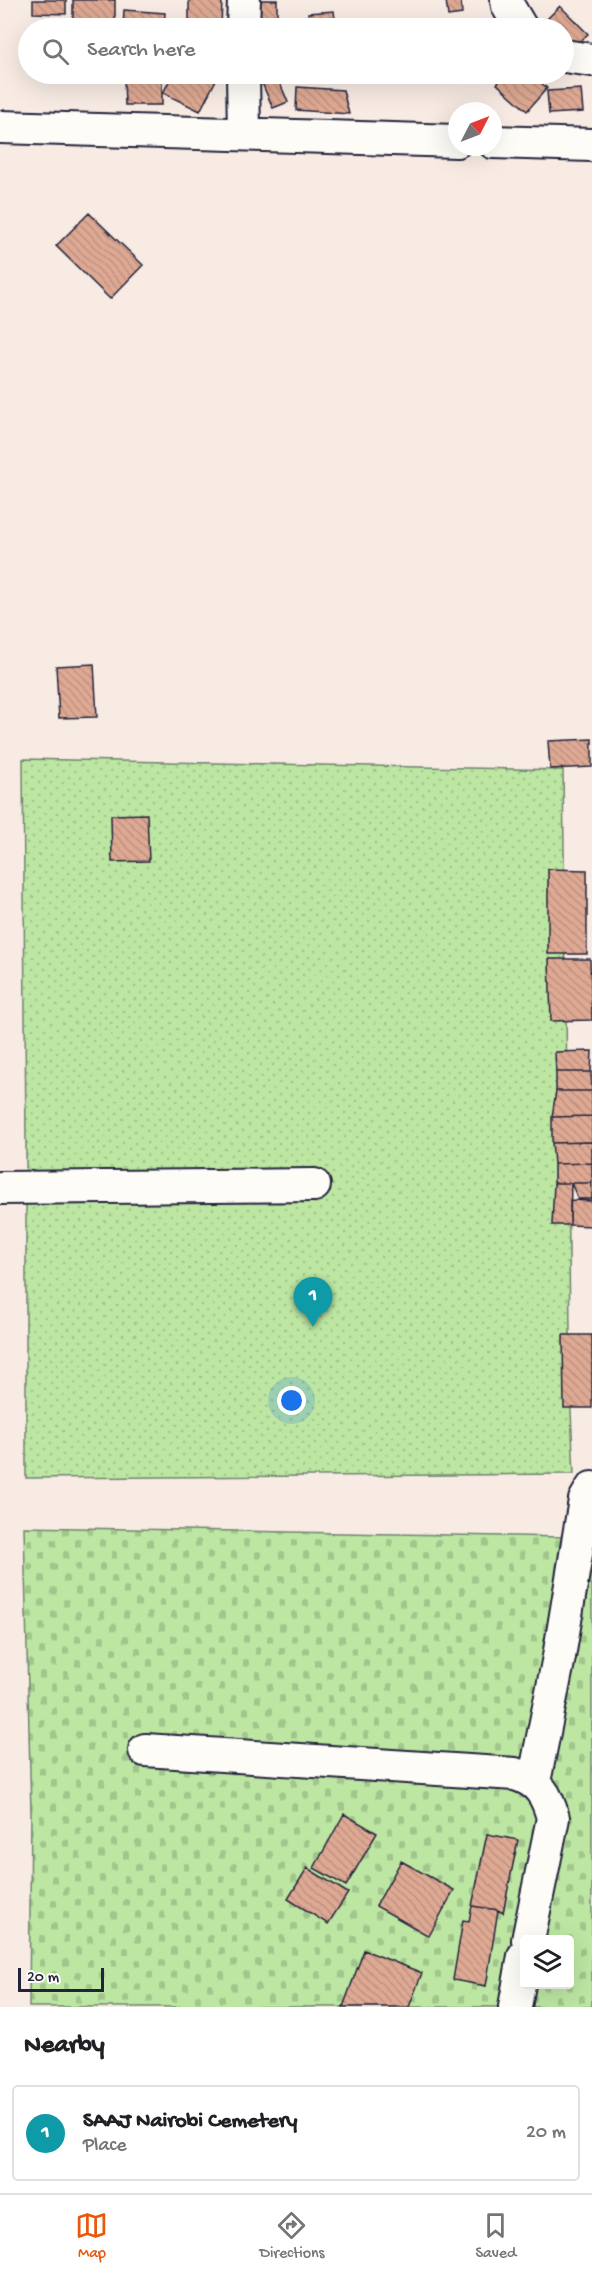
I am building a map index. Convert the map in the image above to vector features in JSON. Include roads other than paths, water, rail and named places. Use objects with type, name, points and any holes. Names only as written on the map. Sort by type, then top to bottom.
[{"type":"street","points":[[243,18],[244,0]]},
{"type":"street","points":[[507,0],[515,18]]},
{"type":"street","points":[[574,57],[592,60]]},
{"type":"street","points":[[243,84],[244,134]]},
{"type":"street","points":[[0,127],[448,141]]},
{"type":"street","points":[[502,142],[592,145]]},
{"type":"street","points":[[0,1188],[314,1185]]},
{"type":"street","points":[[534,1782],[559,1657],[585,1500],[592,1488]]},
{"type":"street","points":[[145,1750],[515,1774],[534,1782],[549,1800],[553,1818],[529,1935]]},
{"type":"street","points":[[515,2007],[520,1982]]},
{"type":"place","name":"SAAJ Nairobi Cemetery","points":[[313,1327]]}]
